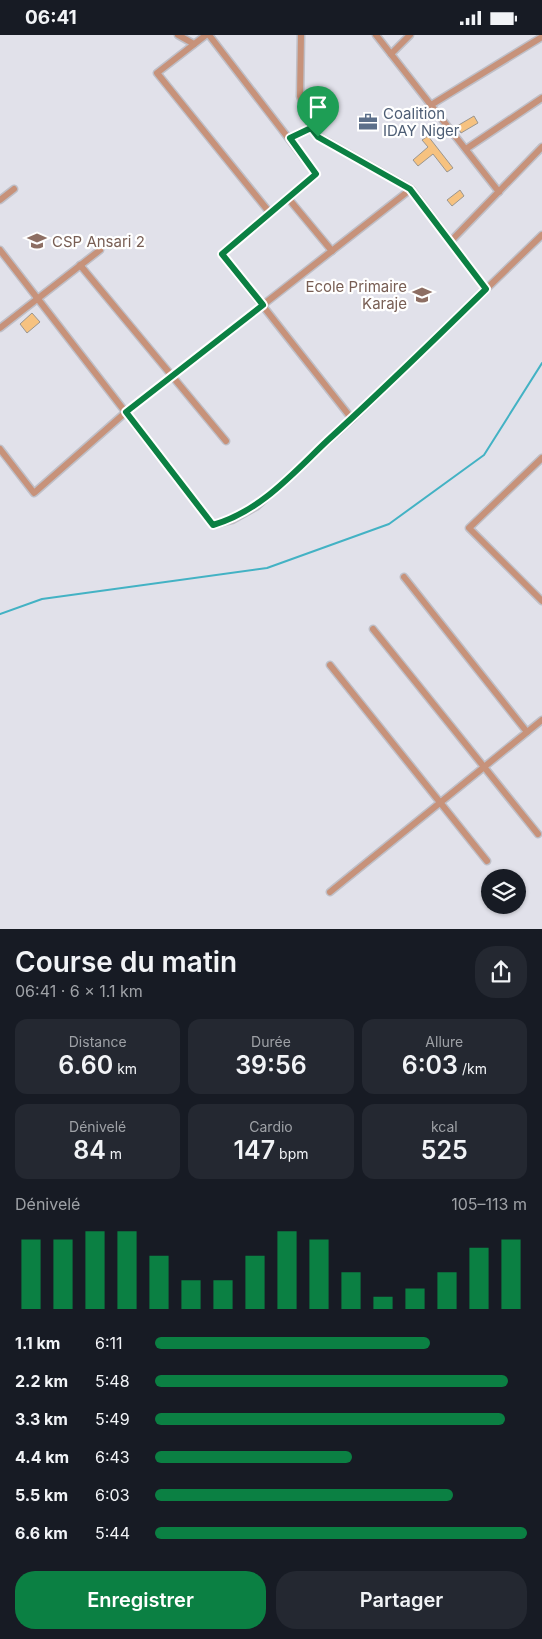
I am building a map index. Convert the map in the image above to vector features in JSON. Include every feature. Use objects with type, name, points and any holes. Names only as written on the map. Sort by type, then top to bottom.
[{"type":"street","points":[[178,35],[194,44]]},
{"type":"street","points":[[270,213],[157,73],[207,35],[290,138],[316,174],[222,254],[352,419]]},
{"type":"street","points":[[301,35],[300,96],[311,128],[318,137],[410,189],[486,289]]},
{"type":"street","points":[[376,35],[499,192]]},
{"type":"street","points":[[391,54],[410,35]]},
{"type":"street","points":[[431,105],[542,37]]},
{"type":"street","points":[[466,149],[542,98]]},
{"type":"street","points":[[290,138],[311,128]]},
{"type":"street","points":[[450,242],[542,147]]},
{"type":"street","points":[[0,200],[14,189]]},
{"type":"street","points":[[0,449],[34,493],[126,412],[410,189]]},
{"type":"street","points":[[288,198],[332,251]]},
{"type":"street","points":[[0,250],[213,525],[232,520],[257,505],[352,419],[542,235]]},
{"type":"street","points":[[0,327],[100,250]]},
{"type":"street","points":[[80,265],[226,441]]},
{"type":"street","points":[[542,458],[469,528],[542,601]]},
{"type":"street","points":[[404,577],[527,732]]},
{"type":"street","points":[[373,629],[538,833]]},
{"type":"street","points":[[330,665],[487,861]]},
{"type":"street","points":[[330,892],[542,720]]},
{"type":"building","points":[[474,116],[478,123],[461,133],[457,126]]},
{"type":"building","points":[[428,136],[453,168],[447,172],[433,154],[418,166],[413,160],[428,147],[422,140]]},
{"type":"building","points":[[460,190],[464,196],[452,206],[447,200]]},
{"type":"building","points":[[32,313],[40,322],[27,333],[20,324]]},
{"type":"waterway","points":[[0,614],[42,599],[267,568],[389,524],[484,455],[542,363]]},
{"type":"place","name":"Coalition IDAY Niger","points":[[368,122]]},
{"type":"place","name":"CSP Ansari 2","points":[[37,241]]},
{"type":"place","name":"Ecole Primaire Karaje","points":[[422,295]]},
{"type":"route","points":[[311,128],[318,137],[410,189],[486,289],[352,419],[257,505],[232,520],[213,525],[126,412],[263,305],[222,254],[316,174],[290,138],[311,128]]}]
